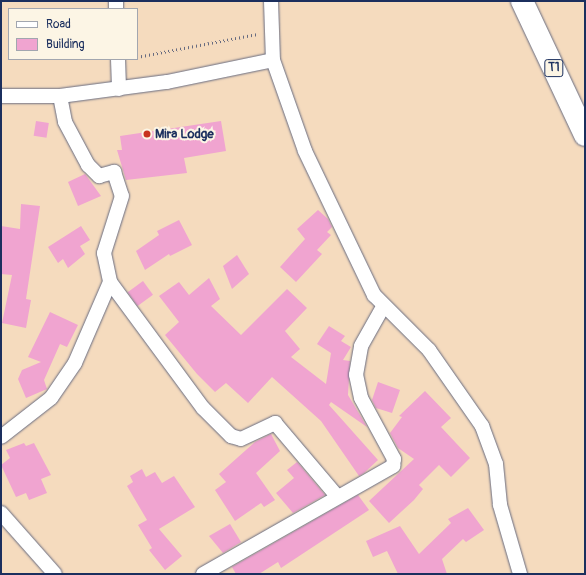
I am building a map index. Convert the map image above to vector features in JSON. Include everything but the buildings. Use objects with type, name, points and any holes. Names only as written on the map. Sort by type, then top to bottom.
[{"type":"highway","name":"T1","points":[[522,1],[585,135]]},
{"type":"street","points":[[271,1],[270,32],[273,60],[305,151],[382,307],[405,323],[429,350],[482,426],[495,458],[500,504],[520,574]]},
{"type":"street","points":[[118,60],[119,88]]},
{"type":"street","points":[[1,96],[60,96],[119,88],[273,60]]},
{"type":"street","points":[[60,96],[65,122],[88,165],[99,176],[114,172],[118,180],[122,196],[104,253],[110,282],[189,390],[231,436],[241,439],[274,423],[337,496]]},
{"type":"street","points":[[1,438],[51,398],[61,384],[84,344],[110,282]]},
{"type":"street","points":[[203,574],[337,496],[388,471],[394,462],[361,398],[356,375],[361,346],[382,307]]},
{"type":"street","points":[[1,514],[55,574]]},
{"type":"path","points":[[138,57],[270,32]]},
{"type":"place","name":"Mira Lodge","points":[[147,134]]}]
